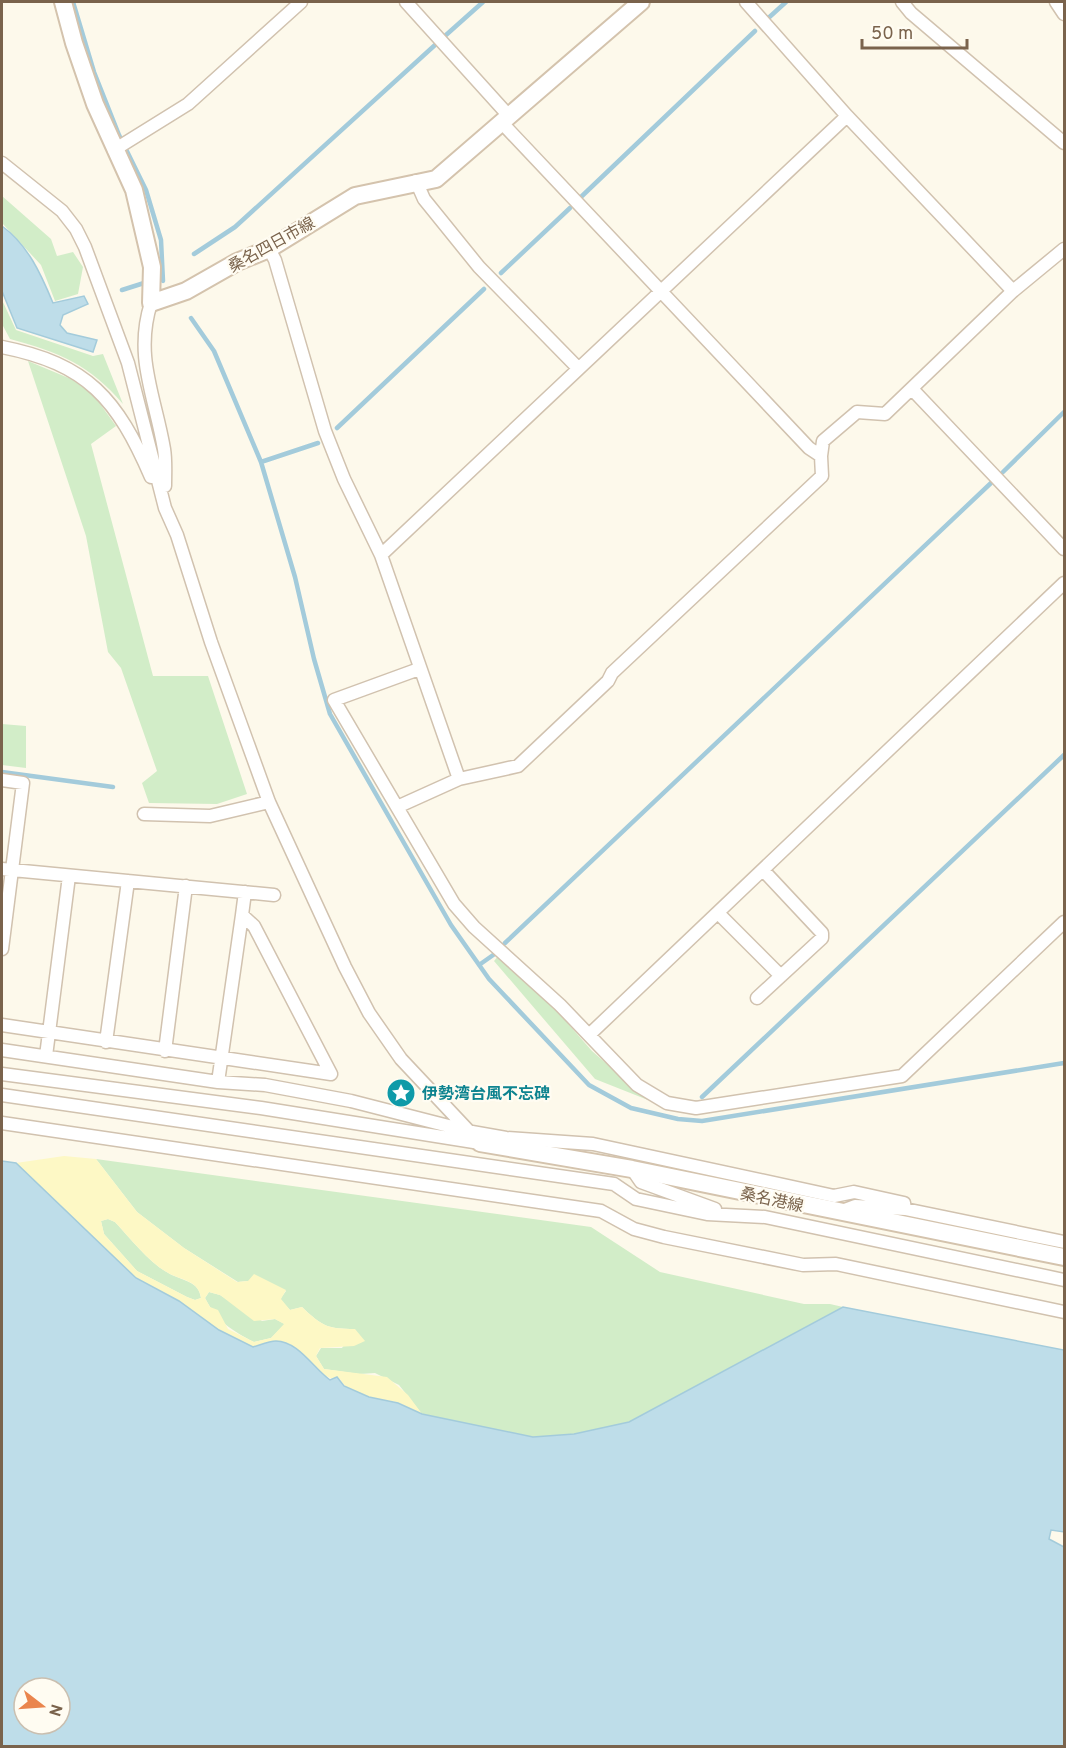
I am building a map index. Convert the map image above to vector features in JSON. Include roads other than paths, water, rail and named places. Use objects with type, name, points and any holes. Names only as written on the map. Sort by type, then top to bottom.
[{"type":"main road","points":[[63,2],[74,43],[114,150],[134,190],[144,228],[157,301]]},
{"type":"main road","name":"桑名四日市線","points":[[157,301],[186,291],[237,262],[269,249],[355,196],[416,181],[436,179],[641,2]]},
{"type":"main road","name":"桑名港線","points":[[476,1138],[1065,1257]]},
{"type":"street","points":[[114,150],[188,104],[301,2]]},
{"type":"street","points":[[406,2],[506,120],[661,290],[809,448],[821,456]]},
{"type":"street","points":[[746,2],[847,116],[1013,291]]},
{"type":"street","points":[[902,2],[911,14],[1065,143]]},
{"type":"street","points":[[381,555],[847,116]]},
{"type":"street","points":[[2,164],[62,211],[76,229],[85,247],[128,363],[165,508]]},
{"type":"street","points":[[416,181],[424,199],[479,267],[578,368]]},
{"type":"street","points":[[269,249],[275,260],[325,431],[332,442],[344,479],[381,555],[418,669],[459,779]]},
{"type":"street","points":[[397,807],[459,779],[518,766],[608,681],[612,673],[822,476],[823,441],[857,412],[885,414],[1013,291],[1065,249]]},
{"type":"street","points":[[157,301],[144,323],[143,354],[164,451],[165,508]]},
{"type":"street","points":[[2,347],[56,362],[97,389],[118,412],[177,535],[211,642],[269,802],[369,1013],[401,1059],[476,1138]]},
{"type":"street","points":[[912,389],[1065,549]]},
{"type":"street","points":[[589,1035],[1065,583]]},
{"type":"street","points":[[418,669],[334,700],[454,904],[589,1035],[636,1085],[655,1098],[682,1107],[696,1108],[902,1076],[1065,922]]},
{"type":"street","points":[[2,780],[23,783],[7,870],[2,949]]},
{"type":"street","points":[[144,814],[210,816],[269,802]]},
{"type":"street","points":[[7,870],[274,895]]},
{"type":"street","points":[[757,998],[822,938],[822,933],[763,870]]},
{"type":"street","points":[[46,1056],[69,876]]},
{"type":"street","points":[[106,1042],[128,881]]},
{"type":"street","points":[[165,1051],[186,886]]},
{"type":"street","points":[[218,1082],[245,892]]},
{"type":"street","points":[[718,913],[781,976]]},
{"type":"street","points":[[2,1025],[331,1074],[254,926],[242,915]]},
{"type":"street","points":[[2,1050],[218,1082],[265,1085],[351,1101],[476,1138]]},
{"type":"street","points":[[2,1074],[476,1138],[593,1144],[834,1196],[854,1192],[904,1203],[905,1209]]},
{"type":"street","points":[[2,1095],[614,1184],[636,1199],[707,1214],[726,1213],[765,1217],[1065,1280]]},
{"type":"street","points":[[2,1123],[601,1211],[634,1230],[664,1237],[803,1265],[836,1264],[1065,1312]]},
{"type":"street","points":[[632,1169],[641,1182],[726,1213]]},
{"type":"street","points":[[837,1212],[855,1206],[905,1209],[1065,1242]]},
{"type":"water","points":[[2,226],[26,251],[53,303],[84,296],[88,304],[63,315],[60,325],[67,333],[97,340],[93,352],[17,328],[2,291]]},
{"type":"water","points":[[2,1161],[16,1163],[136,1278],[179,1301],[219,1330],[253,1347],[267,1342],[284,1342],[299,1350],[330,1380],[337,1377],[344,1386],[369,1397],[398,1403],[422,1414],[533,1437],[574,1434],[629,1422],[843,1307],[1064,1350],[1064,1532],[1051,1530],[1049,1539],[1064,1547],[1064,1746],[2,1746]]},
{"type":"waterway","points":[[73,2],[94,72],[119,135],[146,190],[161,240],[163,281]]},
{"type":"waterway","points":[[446,35],[483,2]]},
{"type":"waterway","points":[[764,22],[786,2]]},
{"type":"waterway","points":[[582,196],[755,31]]},
{"type":"waterway","points":[[194,254],[235,227],[435,45]]},
{"type":"waterway","points":[[501,273],[570,208]]},
{"type":"waterway","points":[[122,290],[144,283]]},
{"type":"waterway","points":[[337,428],[484,289]]},
{"type":"waterway","points":[[191,318],[214,351],[261,462],[295,577],[314,659],[330,714],[451,925],[489,979],[589,1085],[631,1108],[678,1119],[702,1121],[1064,1063]]},
{"type":"waterway","points":[[1003,472],[1064,412]]},
{"type":"waterway","points":[[261,462],[318,443]]},
{"type":"waterway","points":[[505,943],[991,483]]},
{"type":"waterway","points":[[702,1097],[1064,755]]},
{"type":"waterway","points":[[2,772],[113,787]]},
{"type":"waterway","points":[[479,965],[496,953]]},
{"type":"place","name":"伊勢湾台風不忘碑","points":[[401,1093]]}]
